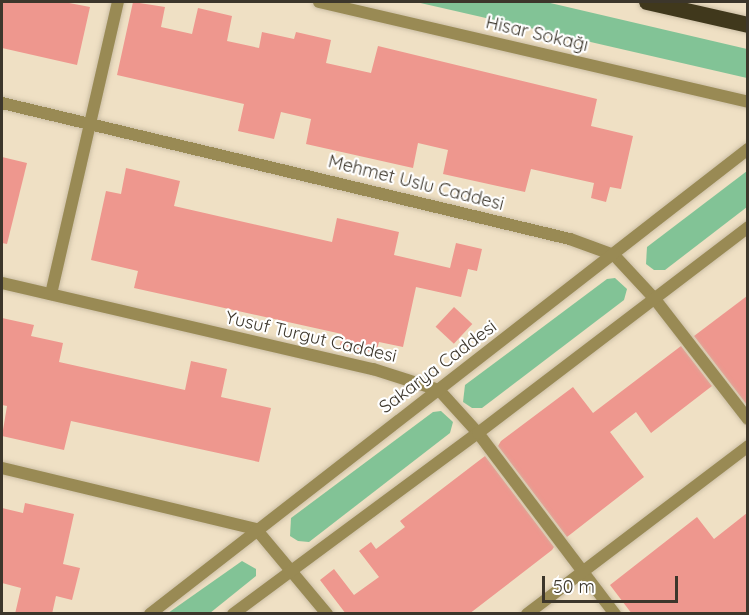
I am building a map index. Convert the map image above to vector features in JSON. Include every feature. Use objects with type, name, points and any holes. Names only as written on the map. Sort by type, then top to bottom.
[{"type":"highway","points":[[647,2],[747,25]]},
{"type":"street","points":[[51,294],[118,2]]},
{"type":"street","name":"Hisar Sokağı","points":[[319,2],[747,102]]},
{"type":"street","name":"Mehmet Uslu Caddesi","points":[[2,103],[91,122],[570,239],[614,255],[654,298],[747,419]]},
{"type":"street","name":"Sakarya Caddesi","points":[[150,614],[256,529],[614,255],[747,149]]},
{"type":"street","points":[[233,614],[478,433],[747,227]]},
{"type":"street","name":"Yusuf Turgut Caddesi","points":[[2,283],[382,372],[439,390]]},
{"type":"street","points":[[439,390],[478,433],[615,614]]},
{"type":"street","points":[[527,614],[747,446]]},
{"type":"street","points":[[2,468],[256,529],[292,569],[327,614]]},
{"type":"green space","points":[[416,2],[546,2],[747,49],[747,78]]},
{"type":"green space","points":[[747,171],[747,207],[665,270],[654,270],[646,264],[647,247]]},
{"type":"green space","points":[[615,278],[627,289],[624,300],[482,408],[472,408],[463,402],[465,385],[607,279]]},
{"type":"green space","points":[[441,411],[453,422],[450,433],[309,542],[298,541],[290,536],[291,518],[433,412]]},
{"type":"green space","points":[[242,561],[256,569],[256,576],[210,613],[168,613]]},
{"type":"building","points":[[2,2],[64,2],[90,7],[77,65],[2,48]]},
{"type":"building","points":[[133,2],[165,7],[161,27],[192,34],[198,8],[232,16],[227,41],[259,48],[262,32],[294,39],[296,32],[331,40],[326,63],[371,73],[378,46],[597,99],[591,126],[633,136],[621,189],[610,187],[606,202],[591,198],[594,183],[531,169],[525,192],[443,174],[448,150],[418,143],[413,168],[306,144],[311,119],[281,112],[274,139],[238,131],[244,104],[117,75]]},
{"type":"building","points":[[2,157],[27,163],[7,244],[2,243]]},
{"type":"building","points":[[126,168],[180,181],[174,206],[332,242],[337,218],[399,232],[394,255],[450,268],[456,243],[482,249],[477,271],[468,269],[461,297],[416,287],[403,347],[379,342],[376,353],[340,345],[342,334],[134,288],[138,271],[91,260],[106,191],[121,194]]},
{"type":"building","points":[[747,296],[747,405],[694,336]]},
{"type":"building","points":[[454,307],[472,324],[454,344],[436,327]]},
{"type":"building","points":[[2,318],[34,325],[31,336],[63,343],[59,362],[185,390],[191,361],[227,369],[221,397],[271,408],[259,462],[71,421],[64,450],[2,436],[7,406],[2,405]]},
{"type":"building","points":[[681,346],[712,386],[651,433],[636,412],[610,432],[644,477],[567,537],[498,446],[501,441],[573,387],[593,413]]},
{"type":"building","points":[[485,456],[554,547],[552,550],[469,614],[346,614],[320,580],[334,569],[354,595],[379,577],[359,551],[371,542],[376,549],[405,527],[400,521]]},
{"type":"building","points":[[25,503],[74,514],[63,564],[80,568],[72,600],[56,596],[52,614],[15,614],[21,588],[2,583],[2,508],[23,513]]},
{"type":"building","points":[[747,513],[747,614],[632,614],[610,585],[697,517],[714,539]]}]
